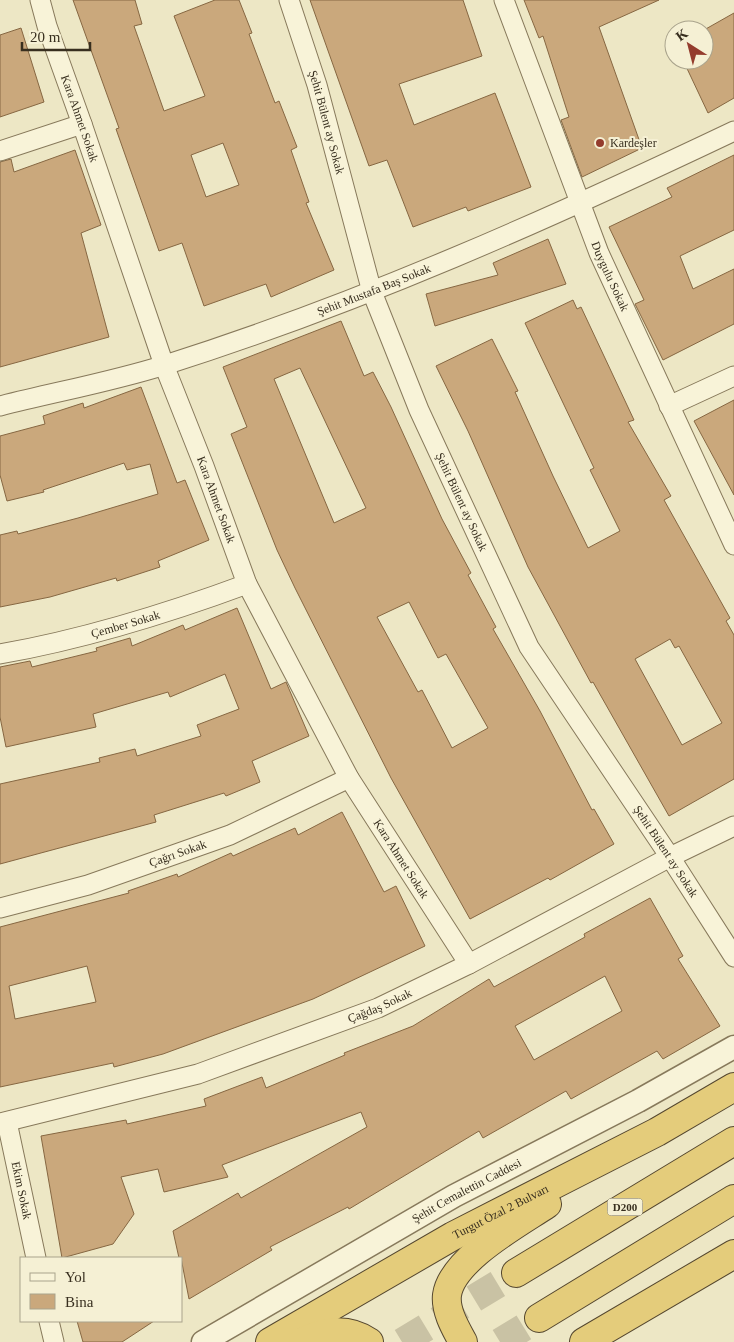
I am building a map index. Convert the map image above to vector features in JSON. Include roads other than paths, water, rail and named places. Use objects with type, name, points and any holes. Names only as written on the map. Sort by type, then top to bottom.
[{"type":"highway","name":"Turgut Özal 2 Bulvarı","points":[[270,1342],[453,1236],[657,1132],[734,1087]]},
{"type":"highway","points":[[463,1342],[452,1320],[447,1297],[450,1284],[458,1271],[483,1248],[657,1132]]},
{"type":"highway","name":"D200","points":[[516,1273],[734,1141]]},
{"type":"highway","points":[[539,1318],[734,1199]]},
{"type":"highway","points":[[584,1342],[734,1254]]},
{"type":"highway","points":[[303,1342],[333,1331],[351,1334],[370,1342]]},
{"type":"street","name":"Kara Ahmet Sokak","points":[[40,0],[47,26],[164,365],[204,466],[247,584],[349,778],[468,964]]},
{"type":"street","name":"Şehit Bülent ay Sokak","points":[[289,0],[317,85],[372,292],[419,410],[529,647],[670,857],[734,957]]},
{"type":"street","name":"Duygulu Sokak","points":[[504,0],[599,252],[734,544]]},
{"type":"street","points":[[0,151],[82,124]]},
{"type":"street","name":"Şehit Mustafa Baş Sokak","points":[[0,406],[164,365],[372,292],[580,204],[734,131]]},
{"type":"street","points":[[669,406],[734,376]]},
{"type":"street","name":"Çember Sokak","points":[[0,654],[47,646],[171,613],[247,584]]},
{"type":"street","name":"Çağrı Sokak","points":[[0,908],[88,886],[230,835],[349,778]]},
{"type":"street","name":"Çağdaş Sokak","points":[[3,1123],[198,1074],[378,1008],[468,964],[670,857],[734,826]]},
{"type":"street","points":[[727,1051],[734,1081]]},
{"type":"street","name":"Şehit Cemalettin Caddesi","points":[[203,1342],[454,1196],[638,1101],[727,1051]]},
{"type":"street","name":"Ekim Sokak","points":[[3,1123],[36,1257]]},
{"type":"street","points":[[50,1322],[54,1342]]},
{"type":"tunnel","points":[[402,1342],[516,1273]]},
{"type":"tunnel","points":[[500,1342],[539,1318]]},
{"type":"place","name":"Kardeşler","points":[[600,143]]}]
